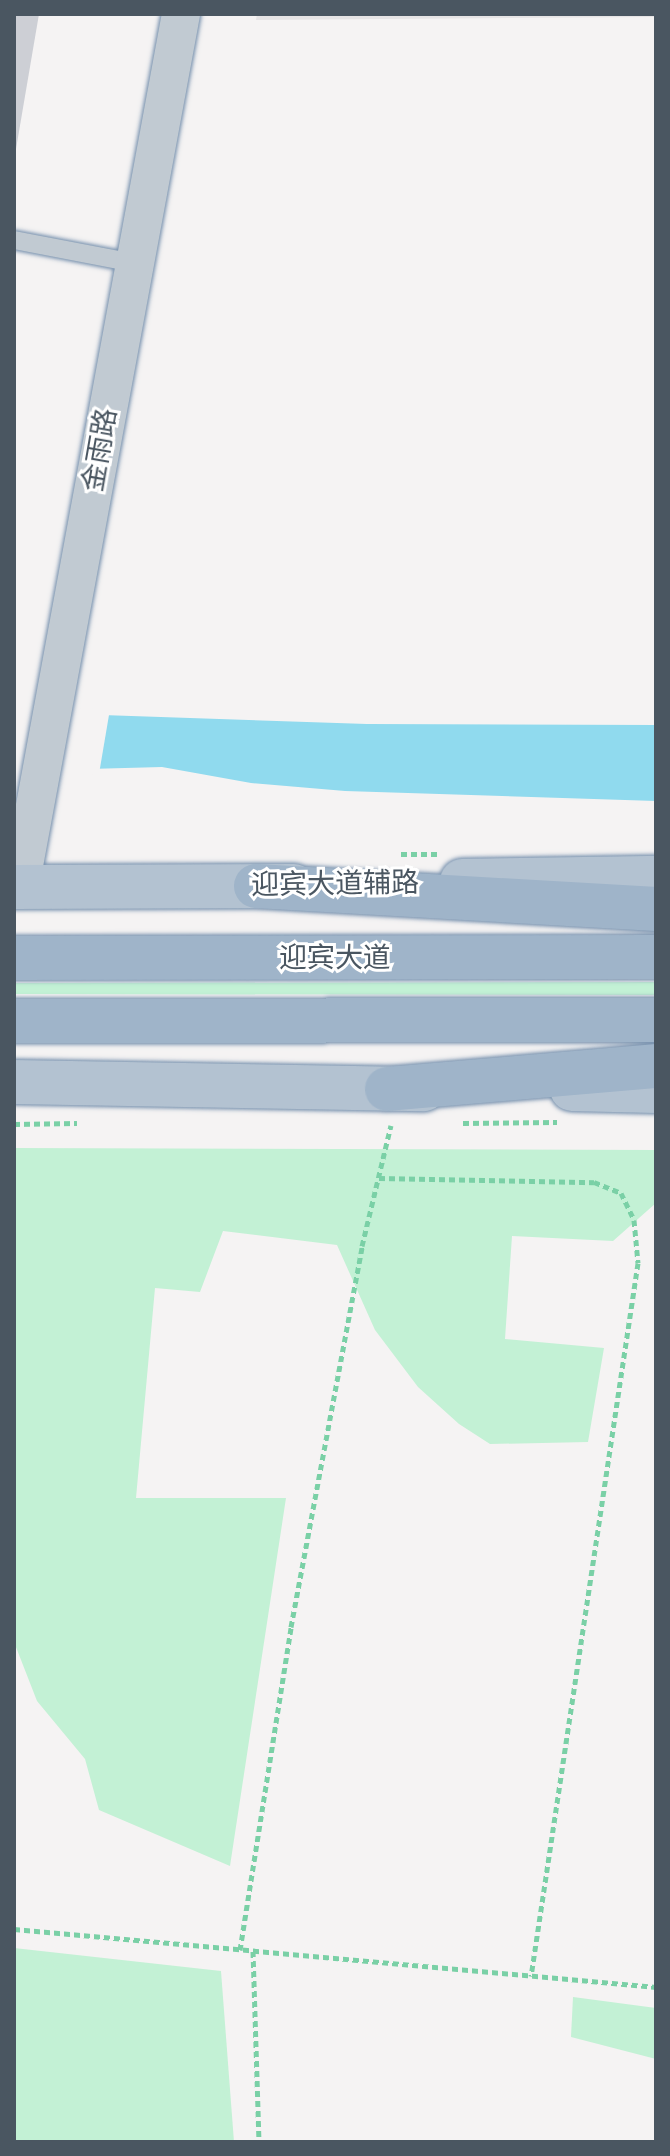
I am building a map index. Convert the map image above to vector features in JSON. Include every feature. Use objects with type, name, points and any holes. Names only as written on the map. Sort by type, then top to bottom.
[{"type":"highway","points":[[256,886],[656,909]]},
{"type":"highway","name":"迎宾大道","points":[[14,958],[656,957]]},
{"type":"highway","points":[[14,1021],[656,1020]]},
{"type":"highway","points":[[389,1106],[656,1066]]},
{"type":"main road","name":"迎宾大道辅路","points":[[17,887],[656,878]]},
{"type":"main road","points":[[14,1082],[389,1106],[656,1091]]},
{"type":"street","name":"金雨路","points":[[17,887],[181,14]]},
{"type":"lane","points":[[14,240],[135,263]]},
{"type":"path","points":[[240,1950],[291,1627],[379,1178],[389,1106]]},
{"type":"path","points":[[379,1178],[594,1182],[621,1193],[634,1220],[636,1278],[531,1976]]},
{"type":"path","points":[[14,1929],[656,1987]]},
{"type":"path","points":[[253,1951],[259,2142]]},
{"type":"shaded area","points":[[257,14],[656,14],[656,17],[256,20]]},
{"type":"green space","points":[[656,982],[656,995],[14,994],[14,983]]},
{"type":"green space","points":[[14,1148],[656,1150],[656,1203],[613,1241],[512,1236],[505,1339],[604,1348],[588,1442],[490,1444],[459,1424],[418,1387],[375,1330],[337,1245],[223,1231],[200,1292],[155,1288],[136,1498],[286,1498],[230,1866],[99,1810],[85,1759],[37,1701],[14,1642]]},
{"type":"green space","points":[[14,1948],[221,1971],[234,2142],[14,2142]]},
{"type":"green space","points":[[573,1997],[656,2008],[656,2059],[571,2037]]},
{"type":"water","points":[[14,712],[367,724],[656,725],[656,801],[345,791],[251,783],[162,767],[14,771]]},
{"type":"pier","points":[[14,708],[110,709],[99,774],[14,775]]},
{"type":"building","points":[[14,14],[39,14],[16,149],[14,149]]}]
